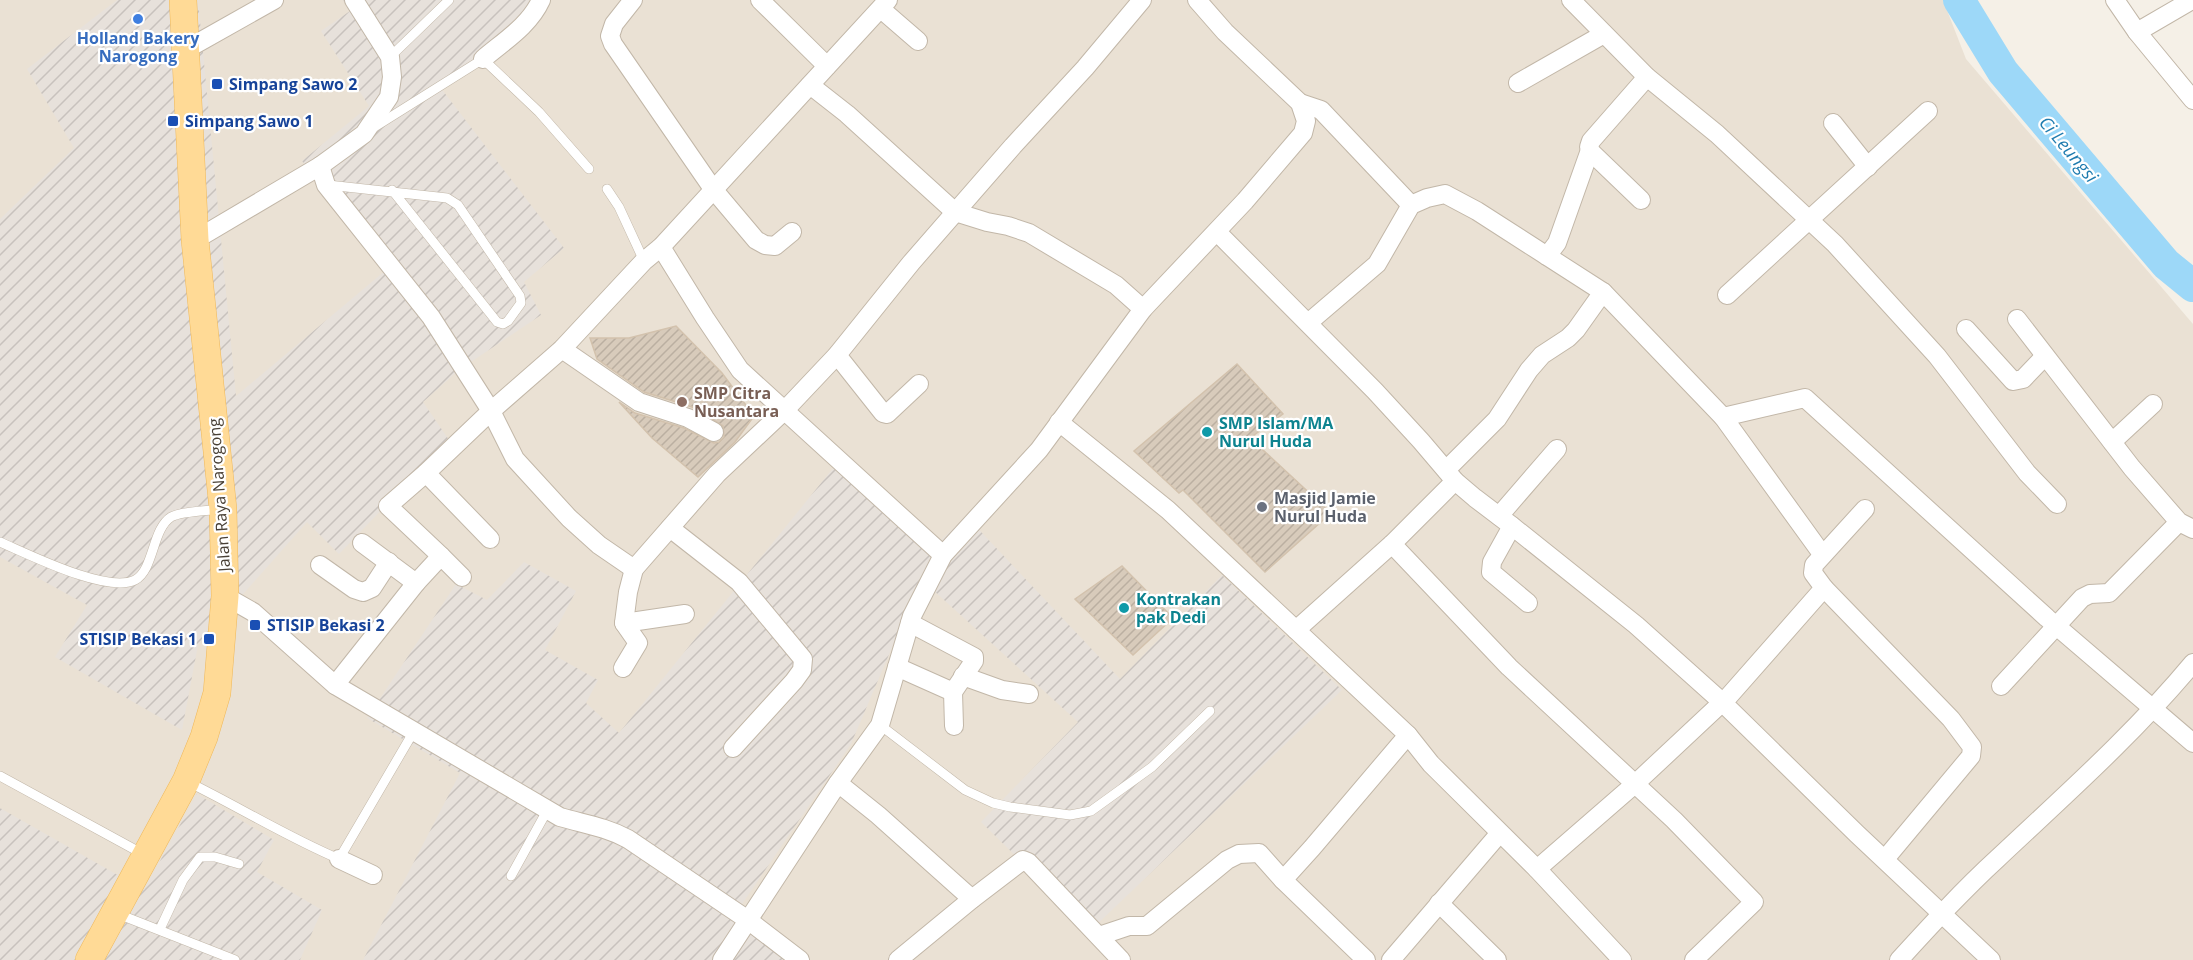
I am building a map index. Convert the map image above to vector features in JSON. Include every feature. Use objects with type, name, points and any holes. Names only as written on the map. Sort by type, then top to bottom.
[{"type":"main road","name":"Jalan Raya Narogong","points":[[89,960],[186,781],[204,737],[217,693],[225,596],[223,509],[195,240],[183,0]]},
{"type":"street","points":[[186,49],[274,0]]},
{"type":"street","points":[[195,240],[320,166],[364,134],[389,97],[392,77],[390,57],[354,0]]},
{"type":"street","points":[[483,59],[526,23],[535,13],[541,0]]},
{"type":"street","points":[[633,0],[614,24],[610,36],[613,44],[713,189],[756,240],[765,245],[775,246],[792,232]]},
{"type":"street","points":[[760,0],[827,66]]},
{"type":"street","points":[[623,668],[638,643],[624,623],[634,569],[717,474],[785,410],[837,355],[911,262],[1085,68],[1142,0]]},
{"type":"street","points":[[1197,0],[1241,48],[1300,103],[1321,110],[1411,205]]},
{"type":"street","points":[[1571,0],[1647,77],[1717,134],[1848,257],[1937,356],[2027,473],[2057,504]]},
{"type":"street","points":[[2115,0],[2137,32],[2190,93]]},
{"type":"street","points":[[2137,32],[2192,0]]},
{"type":"street","points":[[462,577],[388,506],[562,348],[644,261],[661,247],[884,4],[918,40]]},
{"type":"street","points":[[1518,83],[1604,34]]},
{"type":"street","points":[[1547,256],[1557,243],[1590,150],[1591,141],[1647,77]]},
{"type":"street","points":[[810,86],[847,114],[955,212],[987,222],[1008,225],[1029,233],[1116,285],[1143,309]]},
{"type":"street","points":[[722,960],[838,783],[880,725],[910,623],[943,555],[1021,472],[1143,309],[1217,232],[1303,133],[1306,121],[1300,103]]},
{"type":"street","points":[[1727,295],[1928,111]]},
{"type":"street","points":[[1833,123],[1868,167]]},
{"type":"street","points":[[1590,150],[1641,200]]},
{"type":"street","points":[[320,166],[326,185],[430,317],[491,411],[515,459],[569,518],[599,545],[634,569]]},
{"type":"street","points":[[1308,323],[1377,264],[1411,205],[1426,198],[1445,194],[1477,211],[1603,291],[1723,417],[1822,554]]},
{"type":"street","points":[[1217,232],[1308,323],[1475,498],[1636,625],[1722,702],[1857,834],[1991,960]]},
{"type":"street","points":[[661,247],[740,370],[943,555]]},
{"type":"street","points":[[1296,630],[1392,544],[1497,419],[1529,370],[1542,356],[1568,339],[1603,291]]},
{"type":"street","points":[[2001,686],[2085,596],[2109,593],[2186,525],[2132,468],[2017,319]]},
{"type":"street","points":[[1966,329],[2013,381],[2023,379],[2044,356]]},
{"type":"street","points":[[562,348],[639,402],[688,418],[714,432]]},
{"type":"street","points":[[837,355],[883,413],[890,414],[919,384]]},
{"type":"street","points":[[1723,417],[1805,398],[2056,626],[2193,743]]},
{"type":"street","points":[[2112,442],[2153,404]]},
{"type":"street","points":[[1059,422],[1168,510],[1408,735],[1431,764],[1499,834],[1537,869],[1622,960]]},
{"type":"street","points":[[1528,603],[1491,572],[1492,562],[1506,521],[1557,449]]},
{"type":"street","points":[[426,473],[459,510],[490,539]]},
{"type":"street","points":[[1865,509],[1822,554],[1814,566],[1813,573],[1824,588],[1951,719],[1972,747],[1971,756],[1885,859]]},
{"type":"street","points":[[670,528],[739,582],[803,659],[802,670],[794,681],[733,748]]},
{"type":"street","points":[[362,543],[416,583]]},
{"type":"street","points":[[1392,544],[1509,667],[1636,783],[1754,902],[1694,960]]},
{"type":"street","points":[[335,685],[416,583],[441,556]]},
{"type":"street","points":[[320,565],[354,589],[363,592],[372,588],[389,562]]},
{"type":"street","points":[[1537,869],[1636,783],[1722,702],[1824,588]]},
{"type":"street","points":[[225,596],[253,612],[335,685],[560,817],[596,825],[621,835],[748,920],[800,960]]},
{"type":"street","points":[[624,623],[685,614]]},
{"type":"street","points":[[910,623],[973,656],[974,661],[953,692],[954,726]]},
{"type":"street","points":[[1899,960],[1996,859],[2083,780],[2153,710],[2193,663]]},
{"type":"street","points":[[897,668],[953,692]]},
{"type":"street","points":[[963,676],[1002,690],[1029,694]]},
{"type":"street","points":[[1283,880],[1408,735]]},
{"type":"street","points":[[838,783],[878,815],[972,899]]},
{"type":"street","points":[[1391,960],[1499,834]]},
{"type":"street","points":[[1099,936],[1129,926],[1147,926],[1227,860],[1239,854],[1259,853],[1283,880],[1366,960]]},
{"type":"street","points":[[339,860],[373,875]]},
{"type":"street","points":[[898,960],[1019,861],[1025,861],[1120,960]]},
{"type":"street","points":[[1439,903],[1497,960]]},
{"type":"lane","points":[[390,57],[449,0]]},
{"type":"lane","points":[[364,134],[483,59],[538,112],[589,169]]},
{"type":"lane","points":[[326,185],[392,190],[447,198],[458,205],[520,296],[521,303],[508,321],[503,324],[497,321],[392,190]]},
{"type":"lane","points":[[607,189],[619,207],[644,261]]},
{"type":"lane","points":[[0,542],[82,577],[120,583],[134,581],[142,575],[162,527],[171,517],[223,509]]},
{"type":"lane","points":[[880,725],[965,790],[979,797],[1010,807],[1070,815],[1091,811],[1152,767],[1210,711]]},
{"type":"lane","points":[[186,781],[303,844],[339,860],[414,731]]},
{"type":"lane","points":[[0,776],[147,856]]},
{"type":"lane","points":[[511,876],[548,809]]},
{"type":"lane","points":[[160,930],[183,880],[196,861],[207,856],[239,864]]},
{"type":"lane","points":[[115,912],[235,960]]},
{"type":"shaded area","points":[[0,0],[1943,0],[1966,59],[2193,324],[2193,960],[0,960]]},
{"type":"shaded area","points":[[117,0],[198,0],[236,396],[386,270],[302,161],[369,106],[321,31],[350,11],[343,0],[536,0],[529,15],[440,87],[564,248],[524,282],[541,315],[459,370],[423,402],[449,440],[339,554],[307,522],[198,645],[182,730],[55,657],[87,605],[0,557],[0,219],[74,148],[27,69]]},
{"type":"shaded area","points":[[834,467],[934,547],[966,516],[1120,679],[1222,575],[1342,690],[1091,930],[981,822],[1078,722],[921,579],[851,744],[738,910],[799,960],[363,960],[460,773],[367,718],[456,584],[487,600],[524,562],[576,591],[545,650],[598,680],[586,703],[619,733]]},
{"type":"shaded area","points":[[197,794],[274,840],[257,872],[322,910],[300,960],[0,960],[0,808],[144,890]]},
{"type":"building","name":"SMP Citra Nusantara","points":[[676,326],[722,373],[754,416],[735,442],[698,477],[652,438],[619,402],[635,413],[684,428],[714,443],[724,437],[723,426],[692,407],[644,392],[597,359],[590,338],[629,338]]},
{"type":"building","points":[[1237,364],[1283,414],[1250,438],[1331,513],[1265,572],[1183,490],[1179,493],[1134,451]]},
{"type":"building","name":"Kontrakan pak Dedi","points":[[1122,566],[1173,618],[1133,655],[1075,599]]},
{"type":"waterway","name":"Ci Leungsi","points":[[1959,0],[2003,72],[2166,264],[2193,286]]},
{"type":"place","name":"Holland Bakery Narogong","points":[[138,19]]},
{"type":"place","name":"Simpang Sawo 2","points":[[217,84]]},
{"type":"place","name":"Simpang Sawo 1","points":[[173,121]]},
{"type":"place","name":"SMP Citra Nusantara","points":[[682,402]]},
{"type":"place","name":"SMP Islam/MA Nurul Huda","points":[[1207,432]]},
{"type":"place","name":"Masjid Jamie Nurul Huda","points":[[1262,507]]},
{"type":"place","name":"Kontrakan pak Dedi","points":[[1124,608]]},
{"type":"place","name":"STISIP Bekasi 2","points":[[255,625]]},
{"type":"place","name":"STISIP Bekasi 1","points":[[209,639]]}]
